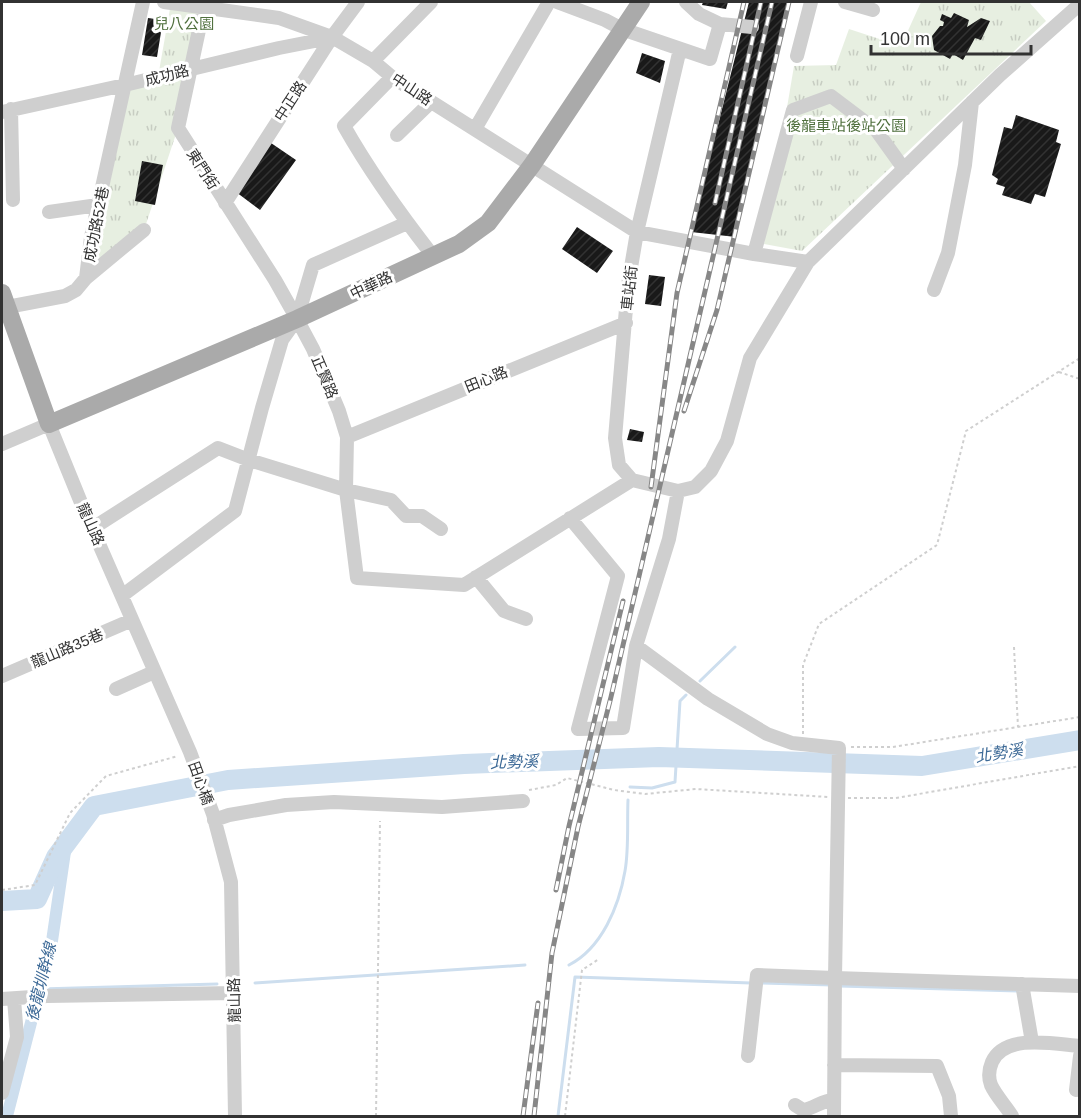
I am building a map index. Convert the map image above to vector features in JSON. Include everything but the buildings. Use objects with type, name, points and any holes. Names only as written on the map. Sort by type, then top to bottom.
[{"type":"main road","name":"中華路","points":[[49,424],[297,319],[459,244],[488,223],[532,165],[640,2]]},
{"type":"main road","name":"龍山路","points":[[4,303],[49,424]]},
{"type":"street","name":"成功路52巷","points":[[4,303],[65,296],[76,290],[86,278],[91,237],[143,2]]},
{"type":"street","name":"中山路","points":[[164,2],[204,5],[279,18],[332,37],[373,61],[392,77],[637,232]]},
{"type":"street","name":"中正路","points":[[225,203],[332,37],[358,2]]},
{"type":"street","points":[[373,61],[430,2]]},
{"type":"street","points":[[475,129],[549,2]]},
{"type":"street","points":[[557,2],[622,29],[711,59],[720,24]]},
{"type":"street","points":[[686,2],[699,14],[720,24],[752,27]]},
{"type":"street","points":[[797,56],[811,2]]},
{"type":"street","points":[[851,2],[873,10]]},
{"type":"street","points":[[526,619],[504,611],[476,577],[632,480],[678,491],[695,487],[711,471],[727,441],[750,358],[808,262],[972,102],[1080,4]]},
{"type":"street","name":"東門街","points":[[204,5],[178,128],[275,280],[297,319]]},
{"type":"street","name":"成功路","points":[[6,110],[332,37]]},
{"type":"street","name":"車站街","points":[[632,480],[619,465],[615,438],[617,392],[626,323],[628,285],[637,232],[680,49]]},
{"type":"street","points":[[392,77],[344,126],[358,151],[407,223],[433,256]]},
{"type":"street","points":[[754,254],[793,110],[831,96],[876,130],[904,168]]},
{"type":"street","points":[[397,135],[431,102]]},
{"type":"street","points":[[934,290],[948,253],[965,165],[972,102]]},
{"type":"street","points":[[6,110],[13,201]]},
{"type":"street","points":[[49,212],[98,205]]},
{"type":"street","points":[[123,595],[235,511],[282,340],[297,319],[313,265],[407,223]]},
{"type":"street","points":[[86,278],[144,230]]},
{"type":"street","points":[[637,232],[808,262]]},
{"type":"street","name":"正賢路","points":[[297,319],[313,349],[339,411],[347,437],[346,490],[357,578],[464,585],[476,577]]},
{"type":"street","name":"田心路","points":[[347,437],[626,323]]},
{"type":"street","name":"中華路","points":[[2,444],[49,424]]},
{"type":"street","name":"龍山路","points":[[49,424],[123,595],[184,754]]},
{"type":"street","points":[[93,528],[218,448],[346,490],[391,500],[406,516],[422,516],[441,529]]},
{"type":"street","points":[[570,518],[618,576],[578,729],[623,728],[636,646],[669,539],[678,491]]},
{"type":"street","name":"龍山路35巷","points":[[2,676],[132,620]]},
{"type":"street","points":[[636,646],[708,699],[767,734],[792,743],[839,748],[834,1116]]},
{"type":"street","points":[[116,689],[154,672]]},
{"type":"street","name":"田心橋","points":[[184,754],[214,817]]},
{"type":"street","points":[[214,817],[286,805],[334,802],[442,807],[523,801]]},
{"type":"street","name":"龍山路","points":[[214,817],[231,882],[236,1116]]},
{"type":"street","points":[[748,1056],[757,975],[835,983],[1023,989],[1080,986]]},
{"type":"street","points":[[1023,989],[1032,1042]]},
{"type":"street","points":[[2,1093],[17,1037],[14,999],[47,996],[234,993]]},
{"type":"street","points":[[1012,1116],[990,1083],[989,1070],[995,1056],[1007,1048],[1026,1041],[1080,1046]]},
{"type":"street","points":[[1076,1090],[1080,1056]]},
{"type":"street","points":[[834,1065],[937,1066],[949,1096],[951,1116]]},
{"type":"street","points":[[795,1105],[803,1110],[811,1109],[826,1100],[834,1100]]},
{"type":"path","points":[[803,744],[803,665],[819,624],[937,545],[966,431],[1080,358]]},
{"type":"path","points":[[1058,372],[1080,379]]},
{"type":"path","points":[[1014,647],[1018,727]]},
{"type":"path","points":[[839,748],[893,747],[1080,717]]},
{"type":"path","points":[[2,890],[34,885],[70,813],[106,776],[184,754]]},
{"type":"path","points":[[838,798],[896,798],[1080,766]]},
{"type":"path","points":[[376,1116],[380,821]]},
{"type":"path","points":[[565,1116],[582,970],[599,959]]},
{"type":"green space","name":"後龍車站後站公園","points":[[921,2],[1029,2],[1046,21],[802,251],[764,244],[794,66],[836,65],[849,29],[901,46]]},
{"type":"green space","name":"兒八公園","points":[[171,3],[204,8],[178,128],[144,230],[86,278],[129,84],[158,77]]},
{"type":"waterway","points":[[700,681],[735,647]]},
{"type":"waterway","name":"北勢溪","points":[[630,787],[652,788],[675,782],[680,701],[686,695]]},
{"type":"waterway","name":"北勢溪","points":[[2,901],[37,899],[56,857],[94,806],[228,780],[464,764],[659,757],[922,766],[1080,740]]},
{"type":"waterway","points":[[569,965],[591,948],[600,937],[613,912],[626,863],[628,800]]},
{"type":"waterway","name":"後龍圳幹線","points":[[7,1116],[52,941],[66,845]]},
{"type":"waterway","points":[[255,983],[525,965]]},
{"type":"waterway","points":[[558,1116],[575,977],[751,983]]},
{"type":"waterway","points":[[761,983],[832,985]]},
{"type":"waterway","points":[[40,989],[217,984]]},
{"type":"waterway","points":[[839,986],[1018,991]]},
{"type":"railway","points":[[651,487],[677,293],[744,2]]},
{"type":"railway","points":[[715,203],[761,2]]},
{"type":"railway","points":[[534,1116],[552,953],[578,827],[611,697],[772,2]]},
{"type":"railway","points":[[684,411],[717,310],[789,2]]},
{"type":"railway","points":[[556,890],[623,601]]},
{"type":"railway","points":[[523,1116],[538,1003]]}]
